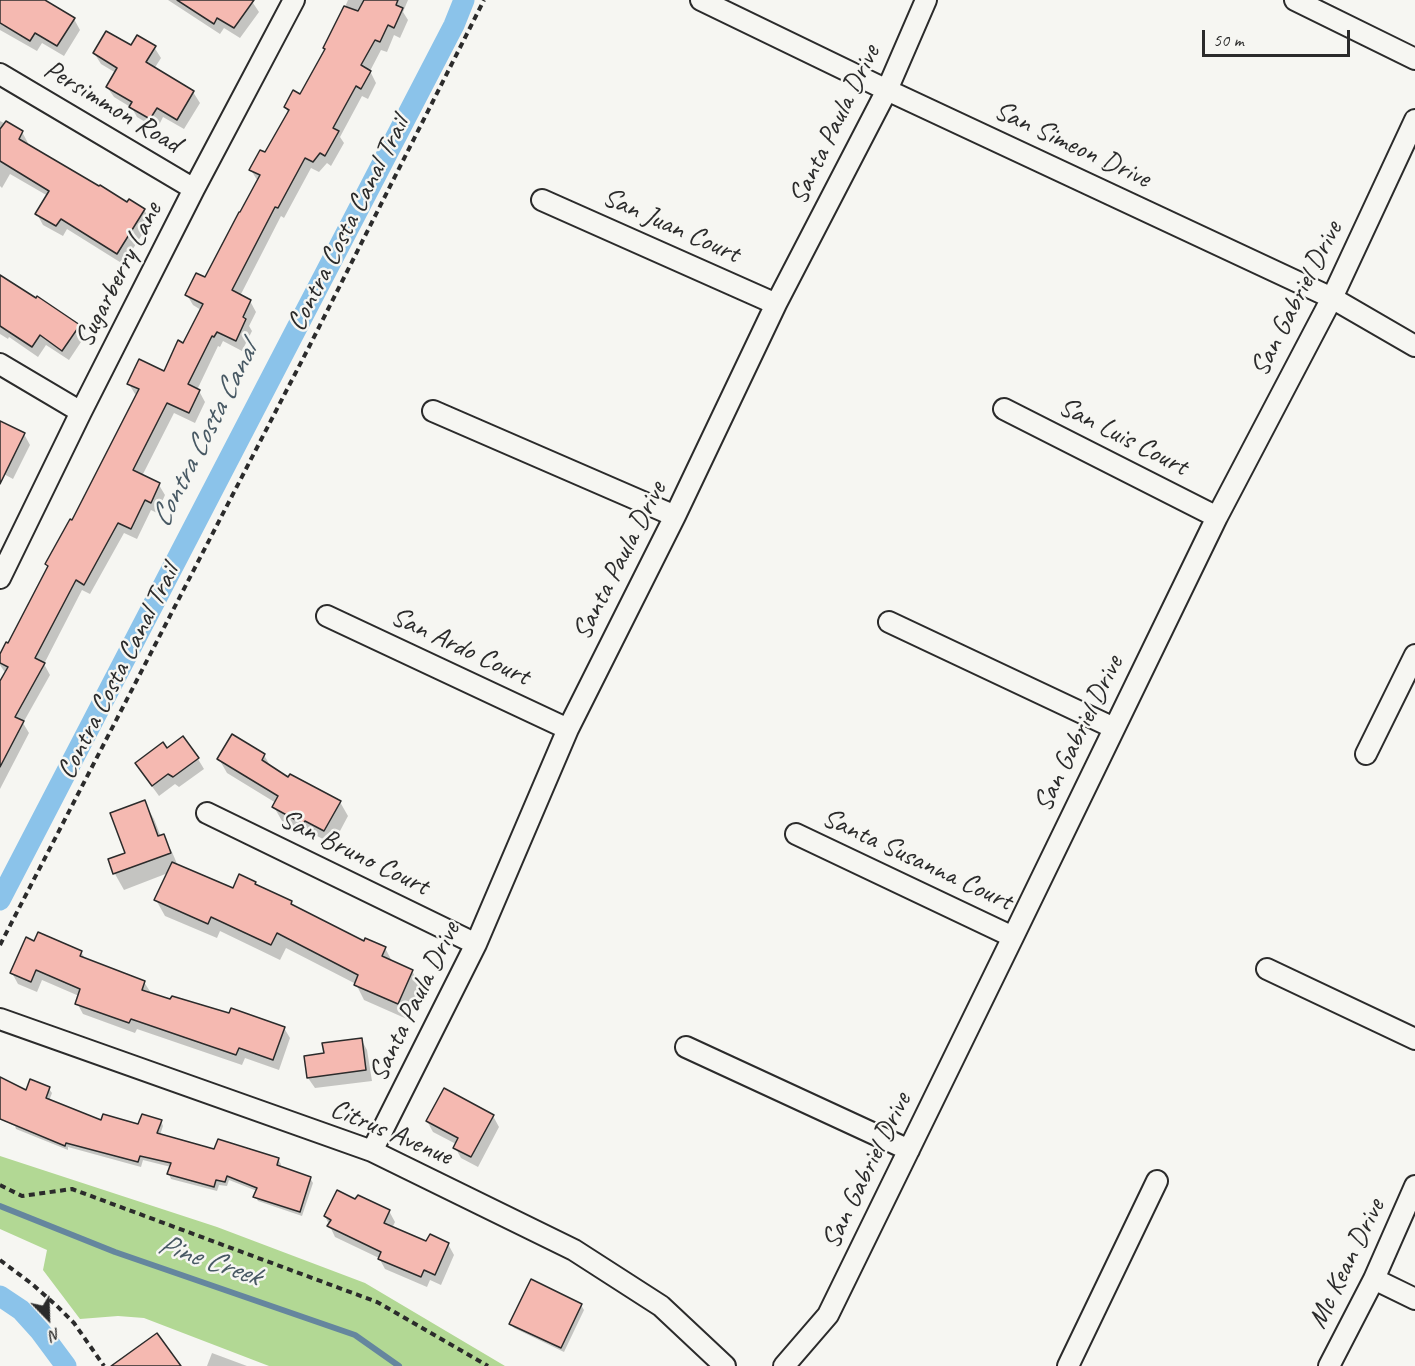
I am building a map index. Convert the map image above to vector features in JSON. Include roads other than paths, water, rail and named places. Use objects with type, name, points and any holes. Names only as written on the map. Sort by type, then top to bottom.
[{"type":"street","name":"Sugarberry Lane","points":[[0,578],[194,189],[294,0]]},
{"type":"street","name":"San Simeon Drive","points":[[701,0],[887,90],[1332,298],[1415,346]]},
{"type":"street","name":"Santa Paula Drive","points":[[372,1151],[476,944],[568,729],[675,516],[776,304],[887,90],[926,0]]},
{"type":"street","points":[[1295,0],[1415,59]]},
{"type":"street","name":"Persimmon Road","points":[[0,74],[194,189]]},
{"type":"street","name":"San Gabriel Drive","points":[[784,1366],[828,1315],[1217,517],[1332,298],[1415,120]]},
{"type":"street","name":"San Juan Court","points":[[542,200],[776,304]]},
{"type":"street","points":[[0,364],[81,412]]},
{"type":"street","name":"San Luis Court","points":[[1004,409],[1217,517]]},
{"type":"street","points":[[433,411],[675,516]]},
{"type":"street","name":"San Ardo Court","points":[[327,616],[568,729]]},
{"type":"street","points":[[890,622],[1114,728]]},
{"type":"street","points":[[1366,754],[1415,655]]},
{"type":"street","name":"San Bruno Court","points":[[207,813],[476,944]]},
{"type":"street","name":"Santa Susanna Court","points":[[796,834],[1013,937]]},
{"type":"street","points":[[1267,969],[1415,1039]]},
{"type":"street","name":"Citrus Avenue","points":[[0,1019],[372,1151],[574,1250],[661,1306],[726,1366]]},
{"type":"street","points":[[686,1047],[909,1150]]},
{"type":"street","points":[[1068,1366],[1156,1181]]},
{"type":"street","name":"Mc Kean Drive","points":[[1329,1366],[1374,1279],[1415,1186]]},
{"type":"street","points":[[1374,1279],[1415,1299]]},
{"type":"waterway","name":"Contra Costa Canal","points":[[0,900],[454,25],[464,0]]},
{"type":"waterway","name":"Pine Creek","points":[[0,1206],[115,1252],[355,1335],[399,1366]]},
{"type":"waterway","name":"Contra Costa Canal","points":[[0,1296],[21,1310],[66,1366]]}]
